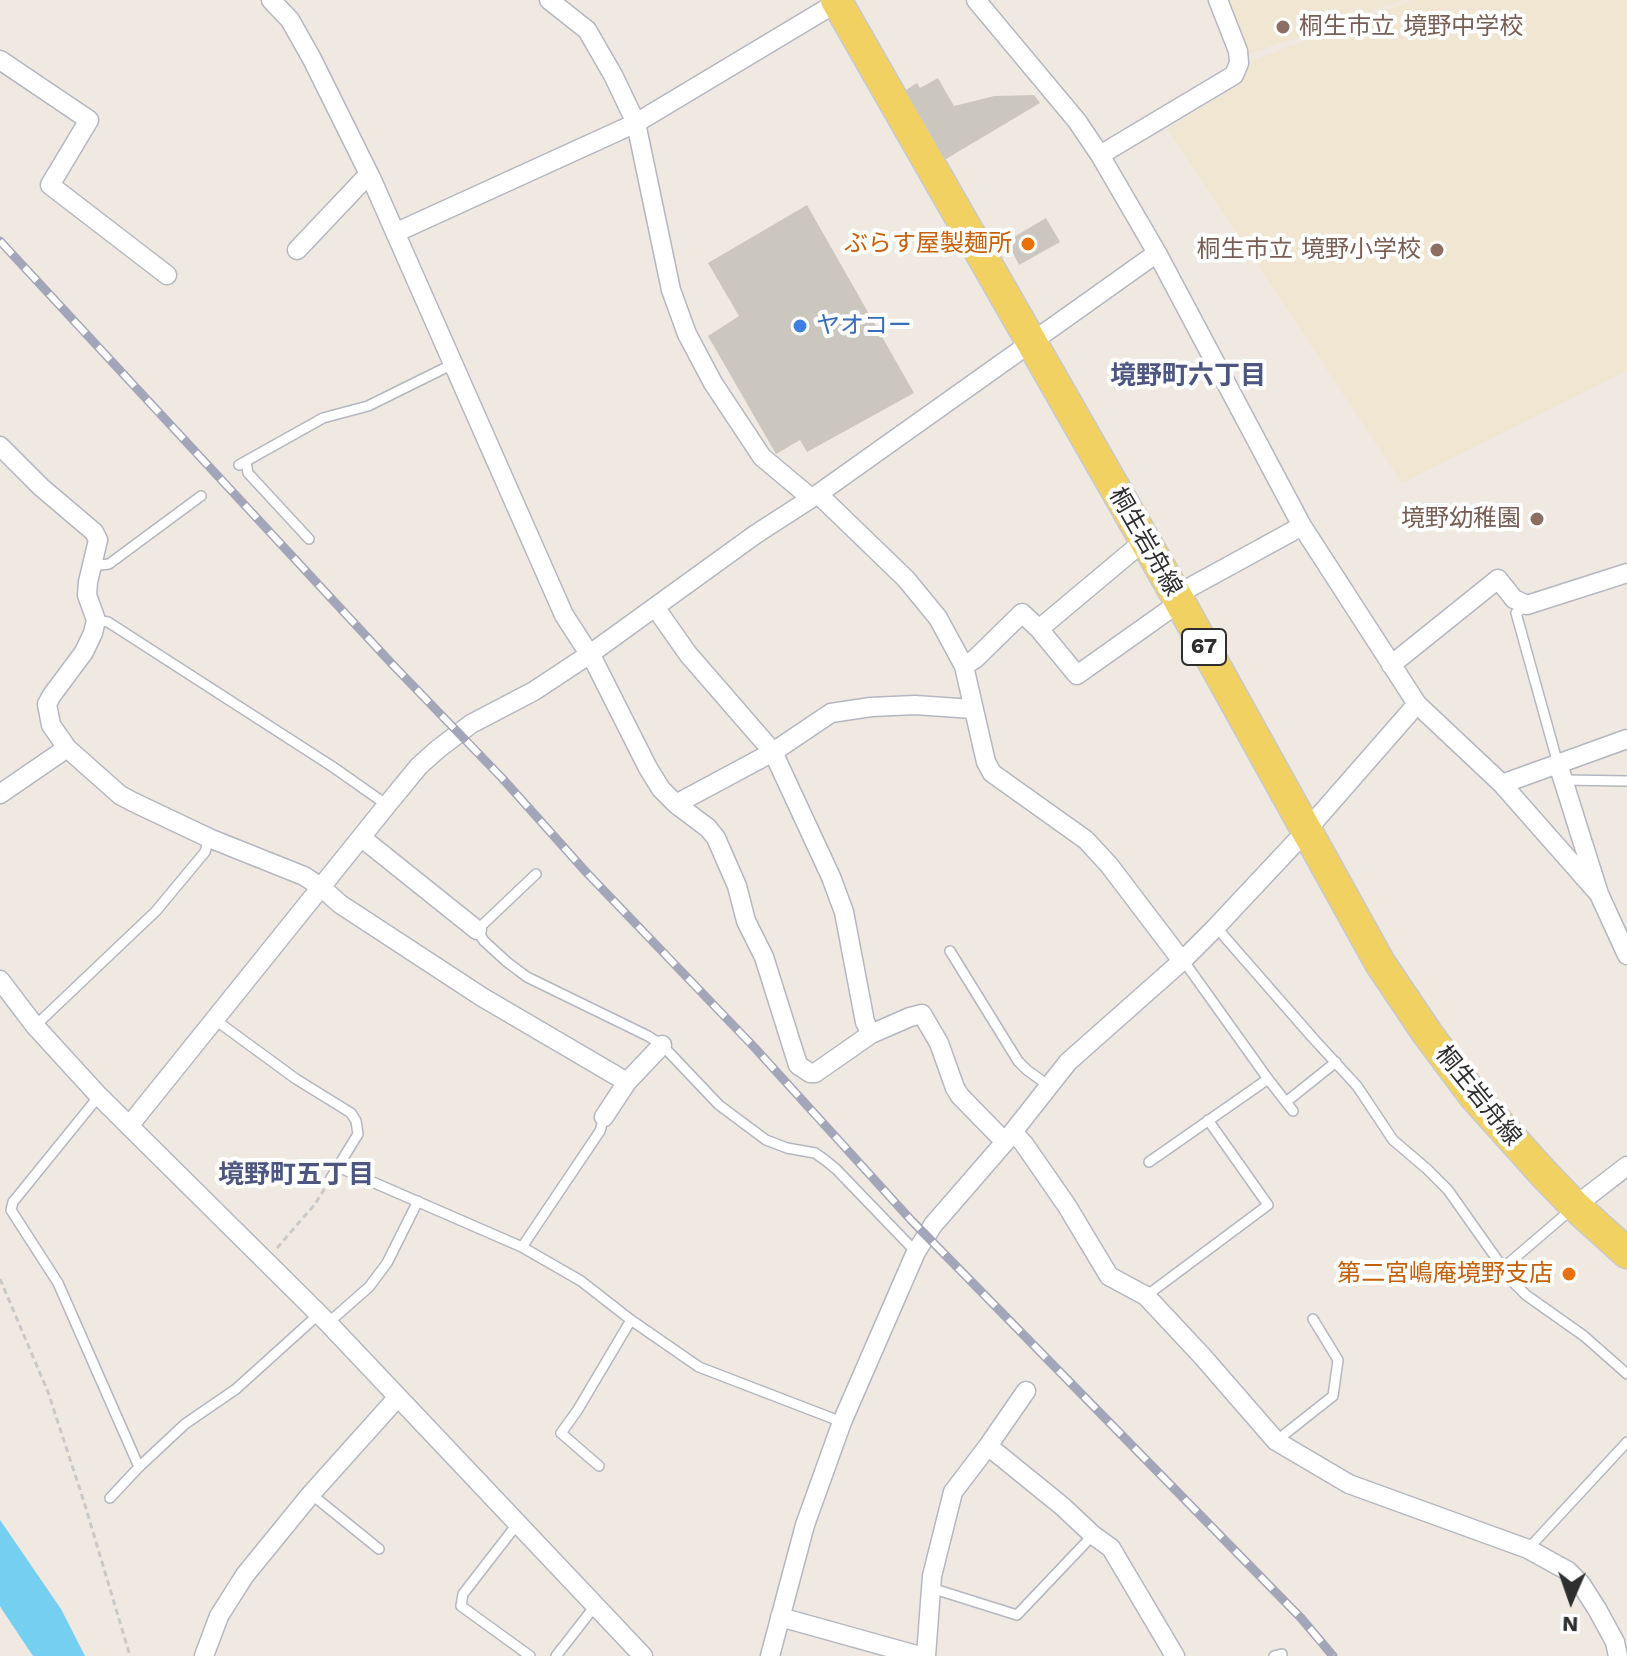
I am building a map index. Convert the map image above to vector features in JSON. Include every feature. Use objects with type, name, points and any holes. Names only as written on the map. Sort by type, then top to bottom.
[{"type":"main road","name":"桐生岩舟線","points":[[838,1],[1178,599],[1380,963],[1474,1096],[1575,1206],[1627,1253]]},
{"type":"street","points":[[271,0],[290,20],[312,59],[397,232],[564,615],[590,654],[661,789],[716,838],[737,886],[746,921],[764,957],[798,1065],[815,1073],[871,1034],[922,1014],[939,1043],[960,1096],[1009,1137],[1024,1144],[1067,1206],[1109,1276],[1146,1296],[1276,1441],[1349,1484],[1528,1549],[1568,1571],[1581,1584],[1620,1647]]},
{"type":"street","points":[[549,0],[587,30],[636,123],[671,290],[687,334],[713,383],[762,457],[814,496],[906,579],[938,618],[964,666],[986,762],[992,773],[1086,840],[1109,865],[1182,961]]},
{"type":"street","points":[[976,0],[1077,121],[1100,155],[1157,253],[1302,526],[1417,704],[1502,784],[1599,894]]},
{"type":"street","points":[[1100,155],[1234,75],[1239,63],[1238,51],[1218,0]]},
{"type":"street","points":[[397,232],[636,123],[838,1]]},
{"type":"street","points":[[0,60],[89,120],[50,185],[167,275]]},
{"type":"street","points":[[297,250],[369,174]]},
{"type":"street","points":[[129,1126],[419,766],[471,724],[534,691],[590,654],[1157,253]]},
{"type":"street","points":[[0,446],[41,487],[94,532],[98,540],[87,595],[96,620],[93,633],[84,652],[47,704],[51,725],[67,748],[120,795],[209,838],[304,876],[340,904],[482,997],[627,1082]]},
{"type":"street","points":[[964,666],[1022,613],[1077,675],[1178,599],[1302,526]]},
{"type":"street","points":[[1039,629],[1144,541]]},
{"type":"street","points":[[1391,665],[1498,579],[1514,599],[1527,605],[1627,573]]},
{"type":"street","points":[[655,607],[688,654],[773,752],[844,912],[865,1022],[871,1034]]},
{"type":"street","points":[[770,1656],[805,1525],[842,1422],[916,1252],[933,1225],[1078,1053],[1216,927],[1306,831],[1417,704]]},
{"type":"street","points":[[676,804],[773,752],[831,713],[915,705],[973,709]]},
{"type":"street","points":[[1502,784],[1560,772],[1627,739]]},
{"type":"street","points":[[0,794],[67,748]]},
{"type":"street","points":[[1560,772],[1599,894],[1627,955]]},
{"type":"street","points":[[362,838],[477,930]]},
{"type":"street","points":[[0,980],[35,1026],[99,1096],[324,1319],[643,1656]]},
{"type":"street","points":[[604,1117],[627,1082],[662,1045]]},
{"type":"street","points":[[1575,1206],[1627,1166]]},
{"type":"street","points":[[780,1617],[923,1656],[932,1576],[953,1492],[1026,1391]]},
{"type":"street","points":[[204,1656],[219,1616],[245,1575],[311,1494],[398,1397]]},
{"type":"street","points":[[988,1446],[1111,1548],[1175,1656]]},
{"type":"lane","points":[[309,539],[242,464],[323,418],[368,406],[453,364]]},
{"type":"lane","points":[[92,566],[109,564],[201,496]]},
{"type":"lane","points":[[1527,605],[1516,613],[1560,772],[1627,781]]},
{"type":"lane","points":[[96,620],[108,622],[387,805]]},
{"type":"lane","points":[[35,1026],[156,911],[205,852],[209,838]]},
{"type":"lane","points":[[536,874],[477,930],[484,941],[527,977],[662,1045],[719,1105],[766,1140],[815,1153],[836,1169],[916,1252]]},
{"type":"lane","points":[[1216,927],[1357,1086],[1393,1140],[1448,1190],[1513,1282],[1526,1295],[1584,1336],[1627,1374]]},
{"type":"lane","points":[[950,951],[1018,1061],[1049,1086]]},
{"type":"lane","points":[[1182,961],[1293,1111]]},
{"type":"lane","points":[[214,1019],[296,1079],[351,1113],[358,1134],[331,1178]]},
{"type":"lane","points":[[1286,1102],[1336,1062]]},
{"type":"lane","points":[[1149,1162],[1268,1079]]},
{"type":"lane","points":[[99,1096],[13,1202],[11,1210],[58,1283],[139,1467]]},
{"type":"lane","points":[[522,1247],[600,1131],[604,1117]]},
{"type":"lane","points":[[1146,1296],[1268,1205],[1208,1120]]},
{"type":"lane","points":[[338,1167],[522,1247],[581,1281],[699,1367],[842,1422]]},
{"type":"lane","points":[[110,1498],[185,1424],[369,1287],[387,1263],[418,1201]]},
{"type":"lane","points":[[1503,1268],[1575,1206]]},
{"type":"lane","points":[[1276,1441],[1333,1396],[1338,1360],[1313,1319]]},
{"type":"lane","points":[[599,1466],[561,1433],[631,1320]]},
{"type":"lane","points":[[1528,1549],[1627,1442]]},
{"type":"lane","points":[[311,1494],[379,1549]]},
{"type":"lane","points":[[518,1523],[463,1594],[461,1606],[530,1656]]},
{"type":"lane","points":[[931,1588],[1017,1615],[1093,1535]]},
{"type":"lane","points":[[556,1656],[595,1606]]},
{"type":"path","points":[[265,1262],[315,1204],[331,1178]]},
{"type":"path","points":[[0,1279],[48,1392],[130,1656]]},
{"type":"shaded area","name":"桐生市立 境野中学校","points":[[1229,0],[1404,0],[1249,54]]},
{"type":"shaded area","name":"桐生市立 境野小学校","points":[[1413,0],[1627,0],[1627,371],[1402,483],[1167,129],[1240,84],[1253,60]]},
{"type":"water","points":[[0,1520],[61,1609],[85,1656],[33,1656],[3,1611],[0,1606]]},
{"type":"building","points":[[938,78],[954,106],[994,96],[1034,95],[1040,103],[941,162],[901,93],[917,83],[920,88]]},
{"type":"building","name":"ヤオコー","points":[[807,205],[914,393],[807,452],[800,440],[776,454],[708,336],[739,316],[708,263]]},
{"type":"building","points":[[1046,218],[1060,242],[1019,265],[1007,241]]},
{"type":"railway","points":[[0,241],[393,665],[502,778],[586,872],[754,1047],[911,1220],[1301,1618],[1333,1656]]},
{"type":"place","name":"桐生市立 境野中学校","points":[[1283,27]]},
{"type":"place","name":"ぶらす屋製麺所","points":[[1028,244]]},
{"type":"place","name":"桐生市立 境野小学校","points":[[1437,250]]},
{"type":"place","name":"ヤオコー","points":[[800,326]]},
{"type":"place","name":"境野幼稚園","points":[[1537,519]]},
{"type":"place","name":"第二宮嶋庵境野支店","points":[[1569,1274]]},
{"type":"district","name":"境野町六丁目","points":[[1188,376]]},
{"type":"district","name":"境野町五丁目","points":[[296,1175]]}]
